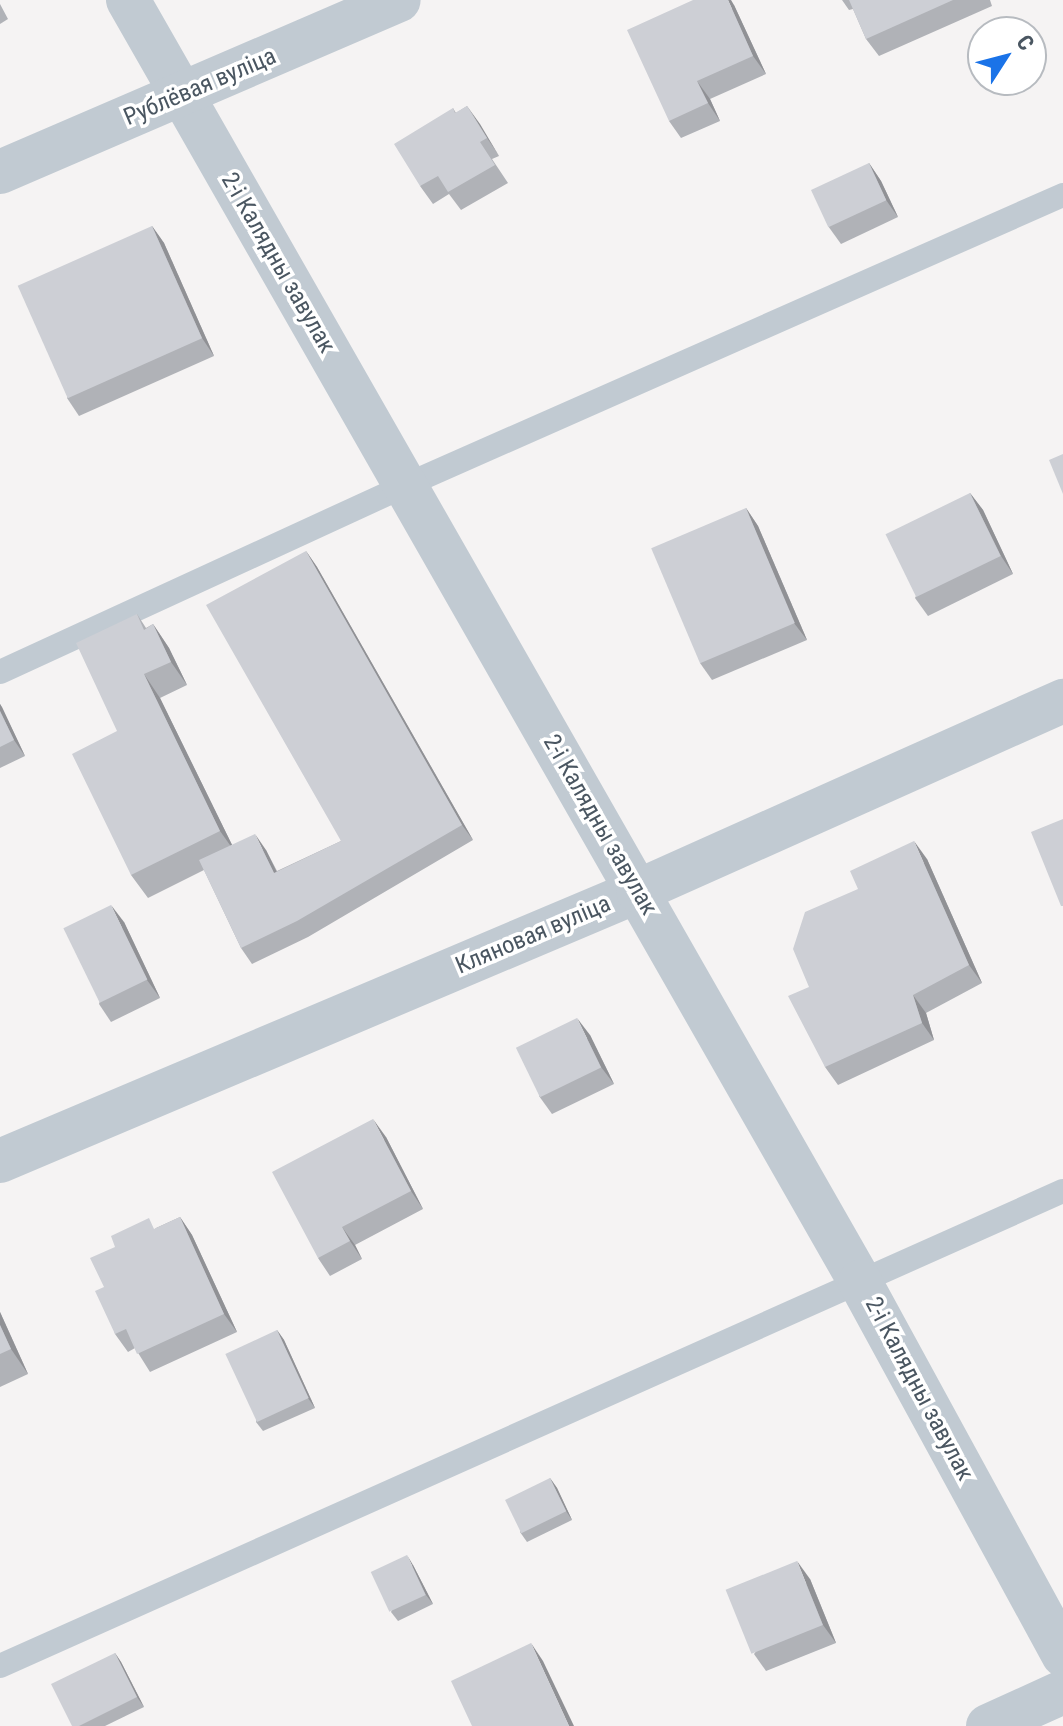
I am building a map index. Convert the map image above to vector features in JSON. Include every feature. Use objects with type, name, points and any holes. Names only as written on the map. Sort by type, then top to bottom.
[{"type":"street","name":"2-і Калядны завулак","points":[[128,0],[860,1282],[1063,1655]]},
{"type":"street","name":"Рублёвая вуліца","points":[[0,172],[399,0]]},
{"type":"street","name":"Кляновая вуліца","points":[[0,1161],[638,891],[1063,701]]},
{"type":"street","points":[[988,1726],[1063,1692]]},
{"type":"lane","points":[[0,672],[404,486],[1063,195]]},
{"type":"lane","points":[[0,1666],[1063,1191]]},
{"type":"building","points":[[693,0],[728,0],[753,56],[697,81],[708,103],[669,121],[627,30]]},
{"type":"building","points":[[849,0],[953,0],[866,39]]},
{"type":"building","points":[[467,106],[487,138],[480,142],[495,165],[448,192],[438,176],[420,186],[394,144],[453,108],[455,113]]},
{"type":"building","points":[[869,163],[886,200],[828,227],[811,190]]},
{"type":"building","points":[[152,226],[202,338],[68,398],[18,286]]},
{"type":"building","points":[[1063,454],[1063,494],[1049,460]]},
{"type":"building","points":[[970,493],[1001,556],[916,597],[886,534]]},
{"type":"building","points":[[746,508],[795,623],[700,663],[651,548]]},
{"type":"building","points":[[306,551],[462,825],[297,921],[241,948],[199,860],[255,834],[274,873],[341,841],[206,605]]},
{"type":"building","points":[[137,614],[144,630],[153,624],[171,662],[144,674],[220,831],[131,875],[72,754],[117,731],[76,643]]},
{"type":"building","points":[[0,711],[14,740],[0,747]]},
{"type":"building","points":[[1063,819],[1063,906],[1061,906],[1031,832]]},
{"type":"building","points":[[914,841],[969,965],[913,995],[922,1023],[825,1067],[788,996],[809,987],[793,949],[805,912],[858,889],[850,871]]},
{"type":"building","points":[[111,905],[147,980],[100,1003],[63,928]]},
{"type":"building","points":[[577,1018],[601,1067],[540,1097],[516,1048]]},
{"type":"building","points":[[373,1119],[411,1191],[342,1227],[350,1241],[318,1258],[272,1172]]},
{"type":"building","points":[[180,1217],[224,1314],[137,1354],[126,1329],[115,1334],[95,1291],[104,1287],[90,1258],[115,1247],[111,1236],[149,1218],[154,1229]]},
{"type":"building","points":[[0,1325],[11,1349],[0,1354]]},
{"type":"building","points":[[277,1330],[309,1398],[257,1422],[225,1354]]},
{"type":"building","points":[[550,1478],[566,1511],[521,1533],[505,1500]]},
{"type":"building","points":[[407,1555],[426,1595],[389,1612],[371,1572]]},
{"type":"building","points":[[797,1561],[823,1625],[751,1654],[726,1590]]},
{"type":"building","points":[[531,1643],[569,1726],[472,1726],[451,1681]]},
{"type":"building","points":[[115,1653],[137,1697],[79,1726],[72,1726],[51,1684]]}]
